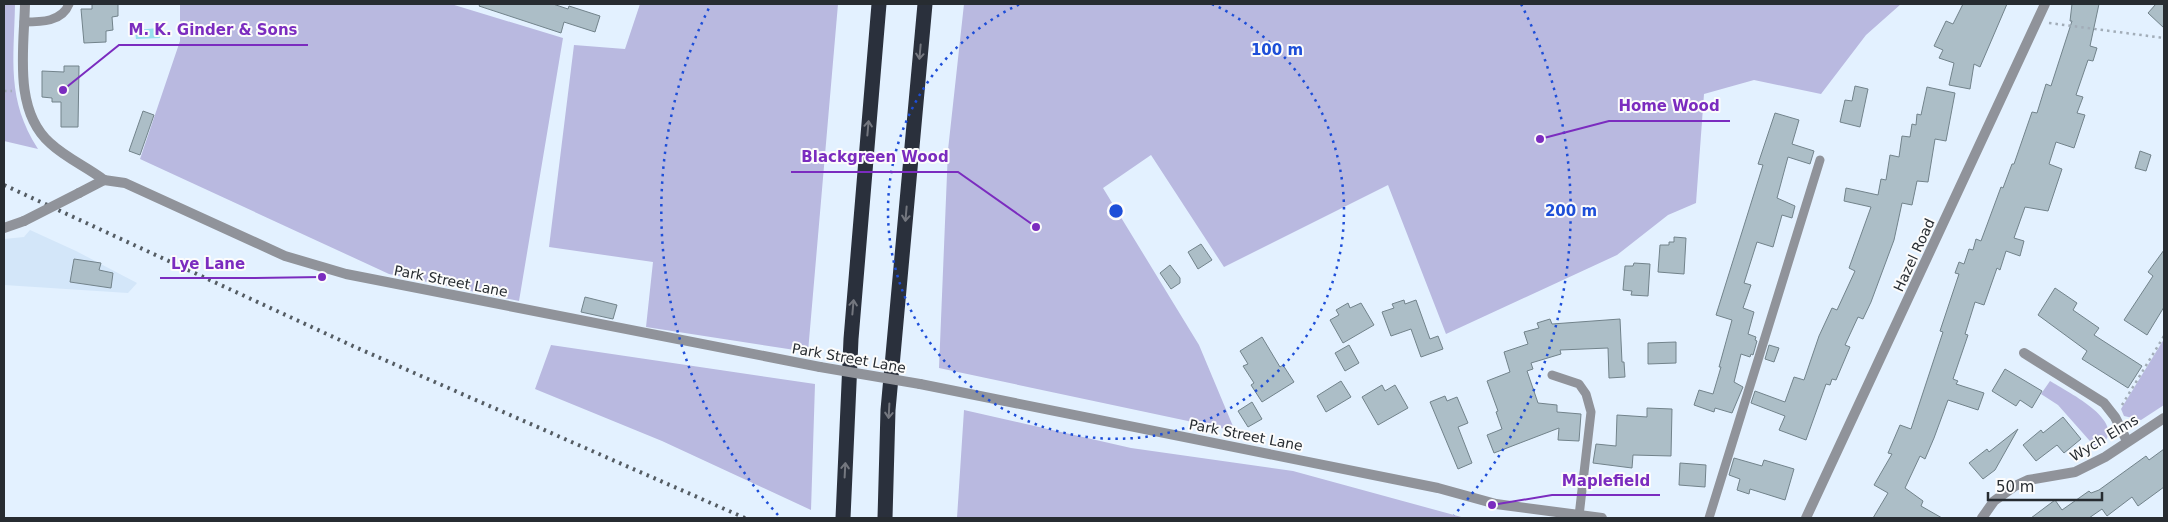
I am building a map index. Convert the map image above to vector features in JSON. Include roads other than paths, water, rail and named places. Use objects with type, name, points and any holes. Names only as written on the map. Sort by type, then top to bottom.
[{"type":"highway","points":[[843,518],[851,339],[879,4]]},
{"type":"highway","points":[[885,518],[888,410],[925,4]]},
{"type":"street","points":[[4,228],[24,221],[104,180],[50,144],[39,131],[30,110],[25,91],[25,4]]},
{"type":"street","name":"Hazel Road","points":[[1806,518],[2045,4]]},
{"type":"street","name":"Park Street Lane","points":[[104,180],[125,182],[285,256],[346,274],[820,367],[920,384],[1438,488],[1496,504],[1602,518]]},
{"type":"street","points":[[2024,353],[2104,403],[2115,417],[2127,441]]},
{"type":"street","name":"Wych Elms","points":[[1982,518],[1994,500],[2015,486],[2028,480],[2075,472],[2105,457],[2164,418]]},
{"type":"lane","points":[[24,22],[40,22],[56,18],[63,13],[68,4]]},
{"type":"lane","points":[[1709,518],[1820,160]]},
{"type":"lane","points":[[1552,375],[1579,384],[1586,394],[1592,412],[1579,516]]},
{"type":"railway","points":[[4,185],[355,347],[745,518]]},
{"type":"place","name":"M. K. Ginder & Sons","points":[[63,90]]},
{"type":"place","name":"Home Wood","points":[[1540,139]]},
{"type":"place","name":"Blackgreen Wood","points":[[1036,227]]},
{"type":"place","name":"Lye Lane","points":[[322,277]]},
{"type":"place","name":"Maplefield","points":[[1492,505]]}]
